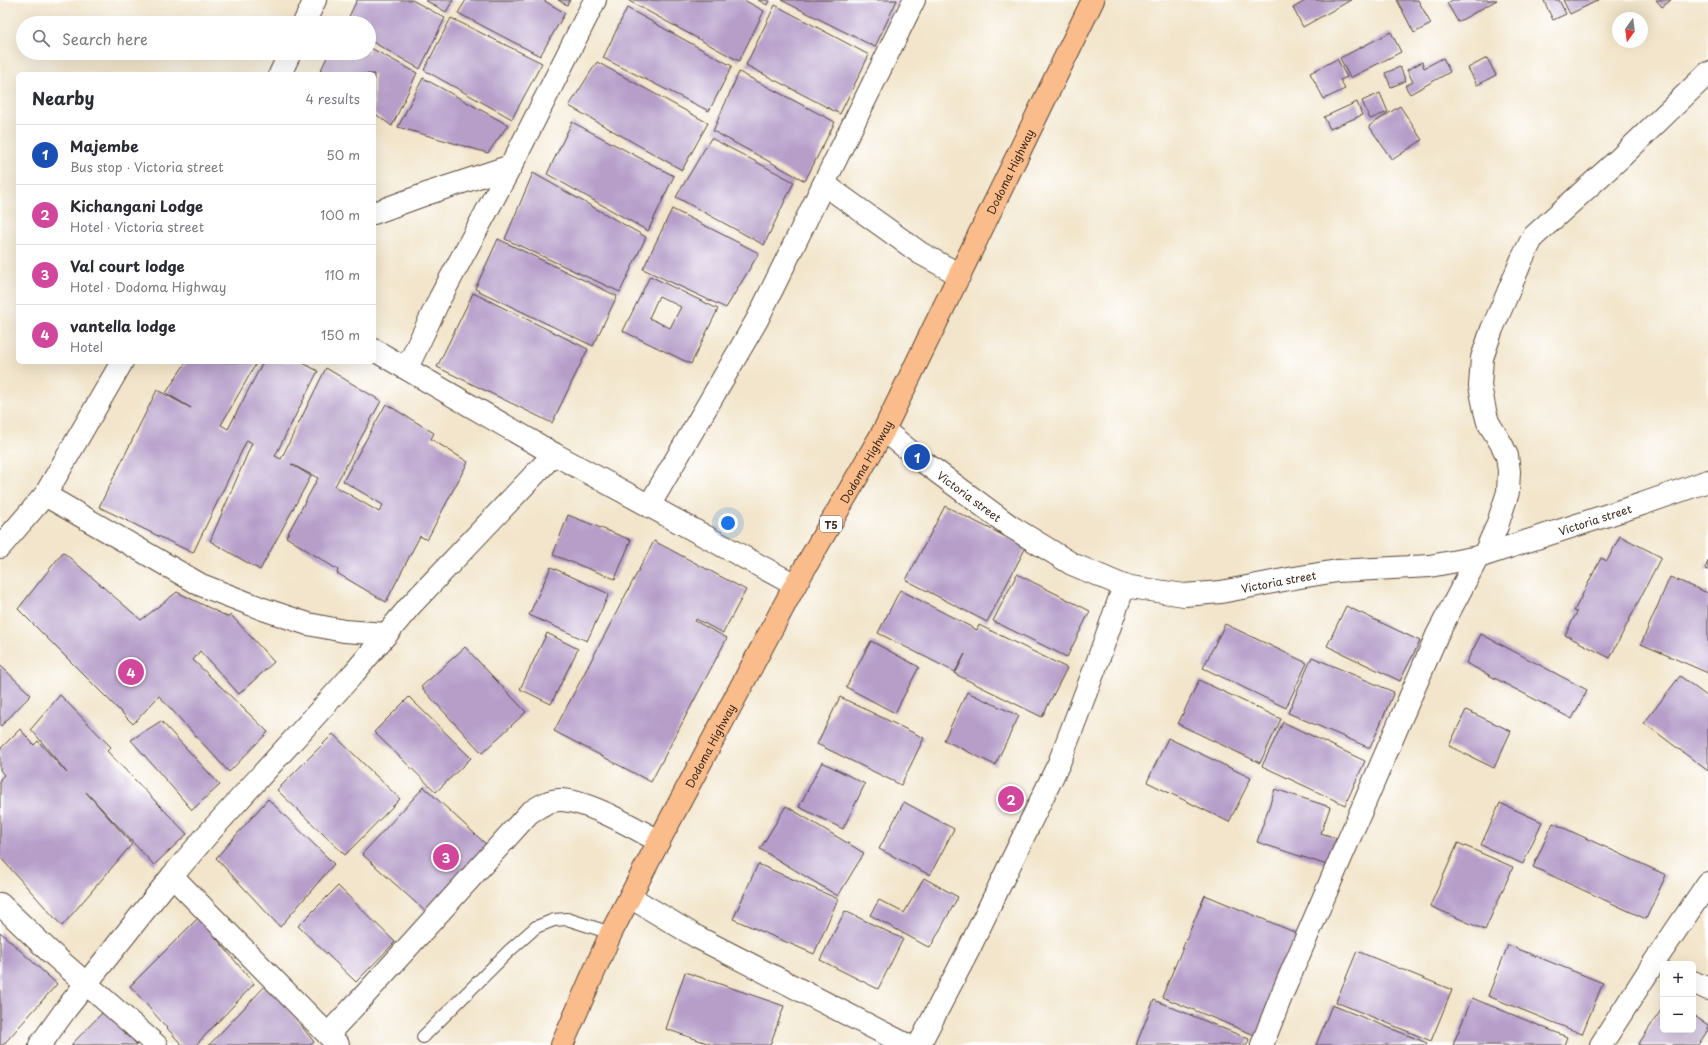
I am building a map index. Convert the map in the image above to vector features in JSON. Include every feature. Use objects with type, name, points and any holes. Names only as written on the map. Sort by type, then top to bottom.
[{"type":"highway","name":"Dodoma Highway","points":[[562,1045],[611,933],[796,585],[884,430],[1093,0]]},
{"type":"street","points":[[307,16],[315,0]]},
{"type":"street","points":[[408,368],[440,298],[511,166],[596,0]]},
{"type":"street","points":[[649,506],[757,320],[914,0]]},
{"type":"street","points":[[281,72],[287,60]]},
{"type":"street","points":[[1262,1045],[1282,994],[1437,635],[1497,526],[1508,492],[1509,471],[1507,456],[1488,422],[1485,411],[1480,386],[1482,358],[1492,329],[1522,259],[1533,237],[1619,159],[1708,73]]},
{"type":"street","points":[[376,212],[511,166]]},
{"type":"street","points":[[824,184],[920,253],[960,275]]},
{"type":"street","points":[[376,351],[408,368],[554,454],[796,585]]},
{"type":"street","points":[[0,546],[45,495],[121,364]]},
{"type":"street","name":"Victoria street","points":[[884,430],[917,457],[1010,526],[1072,564],[1124,586],[1184,595],[1221,592],[1337,571],[1430,566],[1481,556],[1708,481]]},
{"type":"street","points":[[40,1045],[172,876],[207,835],[354,673],[410,606],[554,454]]},
{"type":"street","points":[[45,495],[201,585],[263,609],[308,624],[344,631],[387,634]]},
{"type":"street","points":[[919,1045],[968,951],[1059,763],[1124,586]]},
{"type":"street","points":[[172,876],[333,1039],[362,998],[529,813],[544,804],[560,800],[584,804],[660,840]]},
{"type":"street","points":[[1600,1045],[1659,964],[1708,883]]},
{"type":"street","points":[[630,897],[697,937],[907,1045]]},
{"type":"street","points":[[0,904],[156,1045]]},
{"type":"street","points":[[1696,984],[1708,990]]},
{"type":"lane","points":[[423,1037],[509,951],[536,927],[554,920],[568,919],[611,933]]},
{"type":"building","points":[[357,0],[412,0],[445,18],[420,69],[376,44],[376,16],[349,16]]},
{"type":"building","points":[[425,0],[453,0],[446,12]]},
{"type":"building","points":[[466,0],[543,0],[565,13],[540,56],[458,13]]},
{"type":"building","points":[[558,0],[570,0],[567,5]]},
{"type":"building","points":[[744,0],[764,11],[739,61],[629,1]]},
{"type":"building","points":[[758,0],[769,0],[767,5]]},
{"type":"building","points":[[781,0],[897,0],[875,47]]},
{"type":"building","points":[[1307,0],[1351,0],[1303,27],[1293,8]]},
{"type":"building","points":[[1397,0],[1418,0],[1431,24],[1414,33]]},
{"type":"building","points":[[1453,0],[1497,0],[1458,22],[1447,3]]},
{"type":"building","points":[[1559,0],[1566,14],[1553,20],[1544,1]]},
{"type":"building","points":[[1563,0],[1599,0],[1570,14]]},
{"type":"building","points":[[1656,0],[1671,0],[1662,7]]},
{"type":"building","points":[[775,5],[869,55],[840,114],[746,65]]},
{"type":"building","points":[[627,8],[732,66],[709,111],[603,58]]},
{"type":"building","points":[[451,18],[542,63],[512,119],[424,70]]},
{"type":"building","points":[[1391,32],[1401,52],[1350,78],[1340,58]]},
{"type":"building","points":[[376,51],[417,73],[392,126],[376,114],[376,72],[320,72],[326,60],[376,60]]},
{"type":"building","points":[[1443,58],[1450,72],[1410,94],[1405,86],[1413,82],[1407,70],[1422,62],[1424,68]]},
{"type":"building","points":[[1487,58],[1496,75],[1477,85],[1468,68]]},
{"type":"building","points":[[1337,59],[1347,77],[1340,80],[1345,89],[1324,99],[1310,73]]},
{"type":"building","points":[[597,62],[708,123],[682,170],[569,106]]},
{"type":"building","points":[[1400,67],[1406,81],[1391,87],[1385,73]]},
{"type":"building","points":[[739,72],[835,122],[805,181],[713,131]]},
{"type":"building","points":[[423,78],[508,125],[488,153],[398,127]]},
{"type":"building","points":[[1380,93],[1388,112],[1370,119],[1362,101]]},
{"type":"building","points":[[1357,102],[1362,115],[1330,129],[1324,117]]},
{"type":"building","points":[[1400,106],[1422,140],[1392,160],[1369,126]]},
{"type":"building","points":[[572,122],[674,176],[648,231],[547,174]]},
{"type":"building","points":[[711,138],[794,182],[764,245],[676,197]]},
{"type":"building","points":[[533,173],[646,237],[620,292],[505,239]]},
{"type":"building","points":[[672,209],[759,253],[726,308],[643,269]]},
{"type":"building","points":[[498,239],[617,296],[593,346],[475,289]]},
{"type":"building","points":[[650,276],[718,309],[691,364],[623,331]],"holes":[[[659,296],[681,307],[670,328],[649,318]]]},
{"type":"building","points":[[473,293],[588,349],[552,423],[437,367]]},
{"type":"building","points":[[185,364],[256,364],[221,425],[228,429],[262,364],[305,364],[318,371],[275,456],[281,459],[326,368],[381,401],[335,486],[379,512],[383,505],[343,481],[386,404],[434,433],[431,439],[468,462],[427,540],[420,536],[386,602],[337,573],[338,570],[286,537],[318,478],[291,464],[311,476],[260,570],[210,541],[252,443],[247,440],[193,553],[99,507],[157,390],[191,408],[166,393]]},
{"type":"building","points":[[945,506],[1026,547],[987,622],[906,580]]},
{"type":"building","points":[[568,515],[631,540],[615,579],[553,555]]},
{"type":"building","points":[[1620,536],[1661,557],[1610,658],[1565,635],[1577,612],[1574,611],[1601,558],[1607,561]]},
{"type":"building","points":[[654,541],[746,590],[723,633],[696,619],[695,621],[727,638],[651,782],[554,731]]},
{"type":"building","points":[[63,552],[141,620],[177,592],[228,617],[231,615],[274,662],[239,694],[200,651],[193,660],[268,732],[229,772],[159,696],[133,724],[18,609]]},
{"type":"building","points":[[1708,561],[1708,570],[1705,569]]},
{"type":"building","points":[[551,567],[609,594],[587,641],[529,615]]},
{"type":"building","points":[[1017,574],[1090,611],[1067,657],[993,621]]},
{"type":"building","points":[[1670,577],[1708,593],[1708,673],[1641,644]]},
{"type":"building","points":[[900,590],[977,630],[979,625],[1067,668],[1042,717],[955,674],[965,654],[955,672],[878,633]]},
{"type":"building","points":[[1346,606],[1420,641],[1400,681],[1327,646]]},
{"type":"building","points":[[1225,624],[1307,663],[1286,708],[1203,668]]},
{"type":"building","points":[[547,633],[578,649],[551,704],[520,689]]},
{"type":"building","points":[[1481,634],[1587,690],[1572,719],[1466,663]]},
{"type":"building","points":[[871,641],[919,667],[895,713],[846,687]]},
{"type":"building","points":[[465,647],[526,712],[482,753],[421,687]]},
{"type":"building","points":[[1312,657],[1394,692],[1370,748],[1288,713]]},
{"type":"building","points":[[0,665],[31,695],[0,727]]},
{"type":"building","points":[[1680,676],[1708,697],[1708,771],[1644,723]]},
{"type":"building","points":[[1199,680],[1281,719],[1260,763],[1178,724]]},
{"type":"building","points":[[967,692],[1019,716],[995,765],[944,740]]},
{"type":"building","points":[[60,695],[111,747],[107,751],[187,834],[154,865],[86,792],[132,844],[62,926],[0,857],[0,779],[4,775],[0,770],[0,749],[20,729],[34,745],[38,741],[67,773],[31,729]]},
{"type":"building","points":[[409,697],[471,758],[436,792],[374,732]]},
{"type":"building","points":[[840,697],[924,738],[901,785],[817,744]]},
{"type":"building","points":[[1466,710],[1511,731],[1494,768],[1449,746]]},
{"type":"building","points":[[161,721],[220,785],[192,810],[131,740]]},
{"type":"building","points":[[1283,722],[1365,761],[1345,805],[1262,766]]},
{"type":"building","points":[[333,734],[400,799],[345,855],[277,790]]},
{"type":"building","points":[[1168,738],[1251,778],[1229,822],[1147,782]]},
{"type":"building","points":[[822,762],[865,784],[843,829],[799,807]]},
{"type":"building","points":[[424,787],[489,847],[427,913],[362,854]]},
{"type":"building","points":[[1275,789],[1330,807],[1321,833],[1336,838],[1327,865],[1257,842]]},
{"type":"building","points":[[268,799],[334,864],[280,927],[216,858]]},
{"type":"building","points":[[904,802],[954,829],[930,875],[879,849]]},
{"type":"building","points":[[1500,803],[1542,822],[1523,864],[1481,845]]},
{"type":"building","points":[[786,806],[864,853],[838,896],[760,849]]},
{"type":"building","points":[[1553,823],[1666,875],[1646,919],[1533,867]]},
{"type":"building","points":[[1458,843],[1513,867],[1485,930],[1430,906]]},
{"type":"building","points":[[758,864],[838,899],[814,954],[733,919]]},
{"type":"building","points":[[924,878],[958,897],[930,948],[870,915],[879,900],[904,913]]},
{"type":"building","points":[[338,886],[395,942],[356,982],[298,926]]},
{"type":"building","points":[[1205,895],[1299,934],[1257,1036],[1162,997]]},
{"type":"building","points":[[845,911],[903,939],[878,989],[820,960]]},
{"type":"building","points":[[199,917],[254,984],[196,1045],[182,1045],[130,986]]},
{"type":"building","points":[[0,932],[57,984],[3,1045],[0,1045]]},
{"type":"building","points":[[1508,945],[1603,983],[1582,1034],[1488,996]]},
{"type":"building","points":[[1357,951],[1452,990],[1431,1041],[1336,1002]]},
{"type":"building","points":[[685,972],[784,1006],[770,1045],[713,1045],[666,1029]]},
{"type":"building","points":[[268,983],[314,1042],[310,1045],[209,1045]]},
{"type":"building","points":[[1472,998],[1567,1037],[1564,1045],[1453,1045]]},
{"type":"building","points":[[1154,1000],[1249,1039],[1247,1045],[1136,1045]]},
{"type":"building","points":[[1332,1005],[1427,1043],[1427,1045],[1316,1045]]},
{"type":"building","points":[[107,1008],[137,1045],[71,1045]]},
{"type":"building","points":[[1660,1012],[1660,1033],[1696,1033],[1696,1017],[1708,1025],[1708,1030],[1698,1045],[1638,1045]]},
{"type":"place","name":"Majembe","points":[[917,457]]},
{"type":"place","name":"vantella lodge","points":[[131,672]]},
{"type":"place","name":"Kichangani Lodge","points":[[1011,799]]},
{"type":"place","name":"Val court lodge","points":[[446,857]]}]
